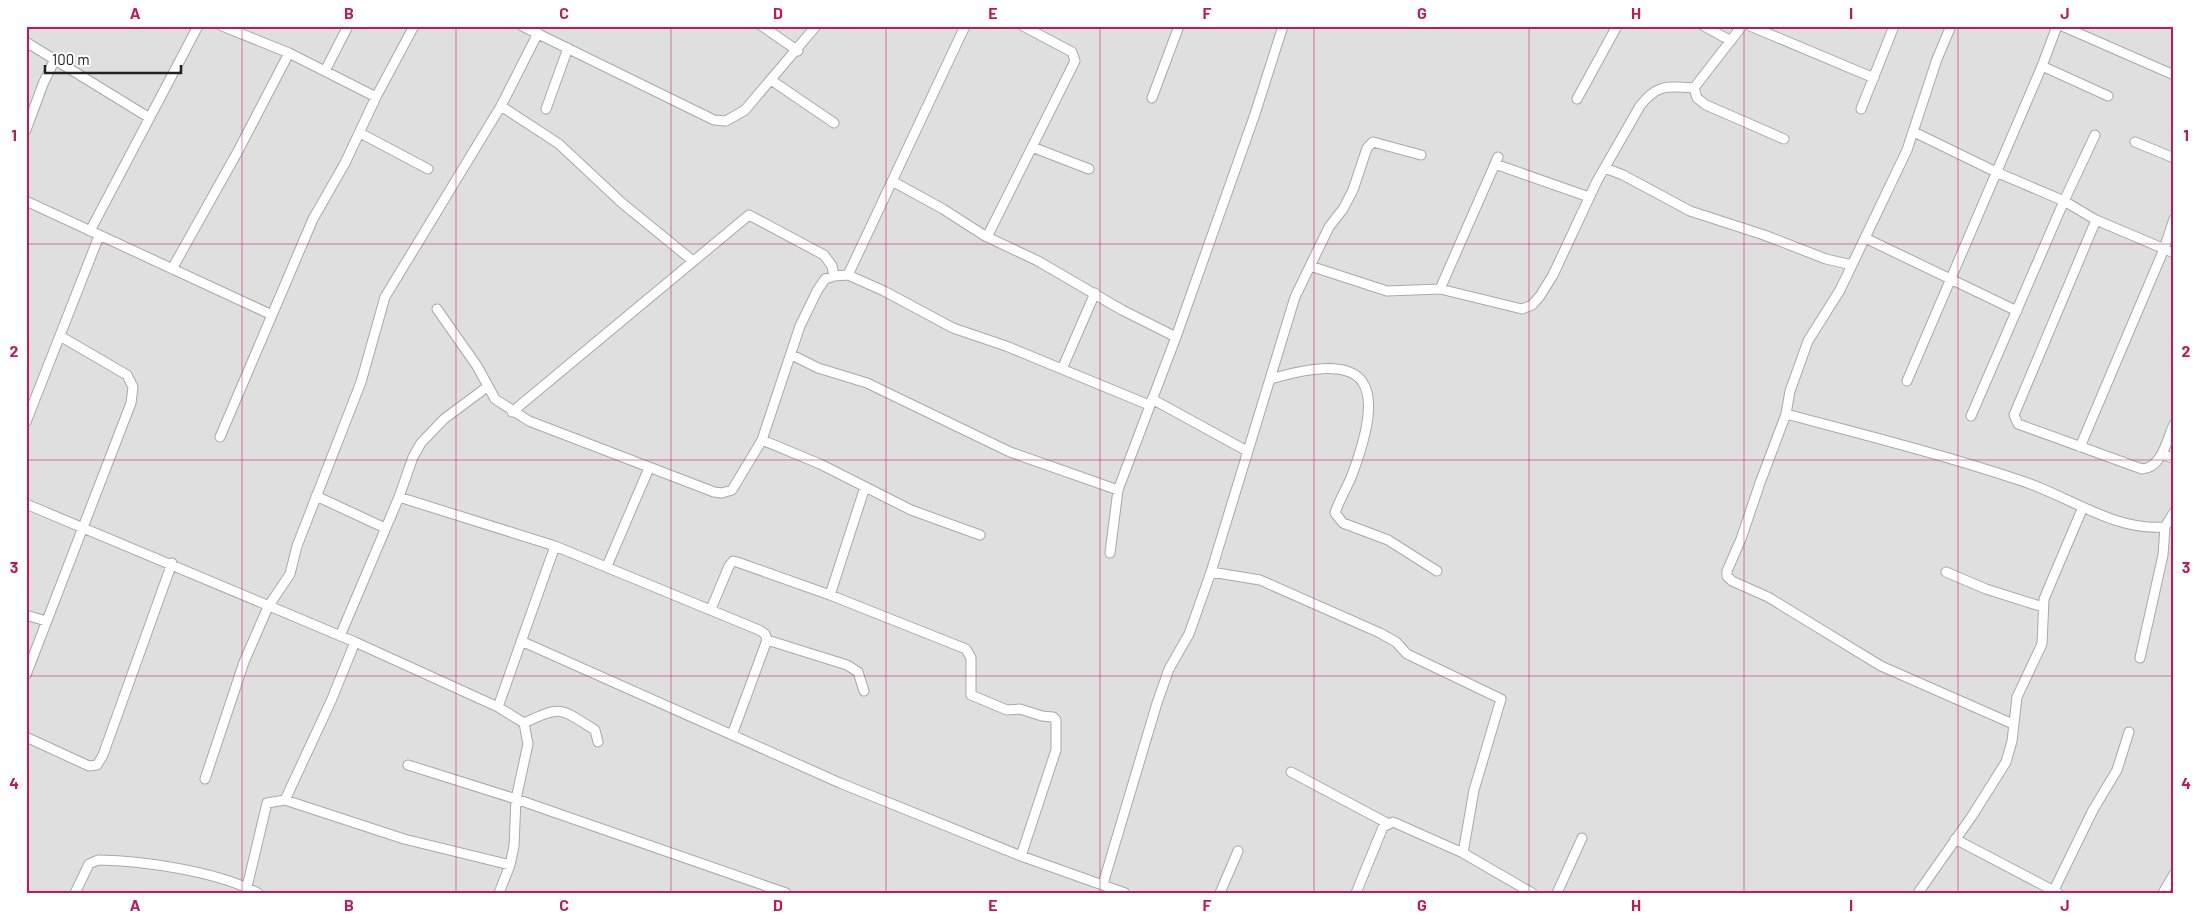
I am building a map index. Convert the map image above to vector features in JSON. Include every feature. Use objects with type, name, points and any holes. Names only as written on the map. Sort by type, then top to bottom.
[{"type":"street","points":[[90,231],[148,117],[198,26]]},
{"type":"street","points":[[222,26],[289,54],[376,97]]},
{"type":"street","points":[[325,71],[348,26]]},
{"type":"street","points":[[220,437],[309,228],[414,26]]},
{"type":"street","points":[[522,26],[714,120],[726,121],[745,110],[798,51],[816,26]]},
{"type":"street","points":[[762,26],[798,51]]},
{"type":"street","points":[[848,275],[965,26]]},
{"type":"street","points":[[987,237],[1075,61],[1072,52],[1023,26]]},
{"type":"street","points":[[1152,98],[1179,26]]},
{"type":"street","points":[[1110,553],[1118,490],[1176,337],[1255,114],[1283,26]]},
{"type":"street","points":[[1577,99],[1617,26]]},
{"type":"street","points":[[1704,26],[1731,41]]},
{"type":"street","points":[[1694,88],[1742,26]]},
{"type":"street","points":[[1750,26],[1874,78]]},
{"type":"street","points":[[1860,109],[1894,26]]},
{"type":"street","points":[[1951,26],[1926,92],[1914,132],[1852,264],[1833,301],[1808,341],[1790,391],[1786,414],[1760,483],[1742,539],[1727,570],[1727,576],[1732,581],[1786,608],[1881,666],[2012,724]]},
{"type":"street","points":[[1907,381],[2042,66],[2057,26]]},
{"type":"street","points":[[2062,26],[2174,75]]},
{"type":"street","points":[[205,779],[244,662],[268,607],[290,574],[297,546],[361,382],[385,297],[501,106],[538,33]]},
{"type":"street","points":[[26,42],[148,117]]},
{"type":"street","points":[[546,109],[568,48]]},
{"type":"street","points":[[172,269],[238,151],[289,54]]},
{"type":"street","points":[[26,130],[43,84],[55,59]]},
{"type":"street","points":[[2042,66],[2108,96]]},
{"type":"street","points":[[771,80],[834,123]]},
{"type":"street","points":[[1310,266],[1387,291],[1440,290],[1522,309],[1532,305],[1553,275],[1589,197],[1648,96],[1664,87],[1694,88]]},
{"type":"street","points":[[1694,88],[1697,98],[1706,105],[1784,139]]},
{"type":"street","points":[[501,106],[559,144],[622,203],[693,261]]},
{"type":"street","points":[[360,132],[428,169]]},
{"type":"street","points":[[1914,132],[1996,172],[2064,201],[2096,220],[2174,253]]},
{"type":"street","points":[[1971,416],[2064,201],[2095,135]]},
{"type":"street","points":[[1103,884],[1157,703],[1169,669],[1189,634],[1211,572],[1295,297],[1329,227],[1343,209],[1353,190],[1367,148],[1373,142],[1421,155]]},
{"type":"street","points":[[2135,142],[2174,158]]},
{"type":"street","points":[[1032,147],[1089,168]]},
{"type":"street","points":[[1440,290],[1496,160],[1589,197]]},
{"type":"street","points":[[1605,168],[1623,175],[1690,211],[1764,235],[1826,259],[1852,264]]},
{"type":"street","points":[[892,181],[943,209],[987,237],[1038,261],[1122,310],[1176,337]]},
{"type":"street","points":[[26,201],[272,316]]},
{"type":"street","points":[[512,412],[749,215],[824,255],[832,266],[834,276]]},
{"type":"street","points":[[2080,446],[2164,249],[2174,219]]},
{"type":"street","points":[[2096,220],[2014,415],[2018,424],[2142,469],[2154,464],[2162,455],[2174,424]]},
{"type":"street","points":[[26,422],[99,236]]},
{"type":"street","points":[[1865,238],[2017,311]]},
{"type":"street","points":[[437,309],[477,366],[495,399],[512,412],[530,421],[649,468],[722,493],[732,490],[762,440],[792,356],[800,326],[817,291],[825,280],[834,276],[848,275],[884,291],[953,328],[1006,346],[1062,370],[1150,402],[1247,451]]},
{"type":"street","points":[[1062,370],[1096,294]]},
{"type":"street","points":[[26,675],[131,404],[133,387],[127,375],[60,336]]},
{"type":"street","points":[[792,356],[818,368],[868,383],[1010,452],[1118,490]]},
{"type":"street","points":[[1271,379],[1318,368],[1339,369],[1354,373],[1363,382],[1369,398],[1369,415],[1365,435],[1351,478],[1335,513],[1343,523],[1388,540],[1437,571]]},
{"type":"street","points":[[340,636],[399,497],[413,457],[421,444],[444,419],[487,387]]},
{"type":"street","points":[[1786,414],[1998,473],[2048,491],[2097,515],[2144,527],[2166,527]]},
{"type":"street","points":[[762,440],[820,464],[911,510],[980,536]]},
{"type":"street","points":[[2162,455],[2174,458]]},
{"type":"street","points":[[607,566],[649,468]]},
{"type":"street","points":[[830,595],[865,487]]},
{"type":"street","points":[[316,496],[386,528]]},
{"type":"street","points":[[399,497],[555,546],[711,609],[765,634],[767,640],[732,735]]},
{"type":"street","points":[[26,504],[355,642],[498,707],[524,723],[528,744],[516,800],[516,829],[510,865],[499,893]]},
{"type":"street","points":[[1918,893],[1972,816],[2006,762],[2012,742],[2012,724],[2017,697],[2042,644],[2044,599],[2083,507]]},
{"type":"street","points":[[2140,658],[2163,555],[2166,527],[2174,512]]},
{"type":"street","points":[[498,707],[555,546]]},
{"type":"street","points":[[711,609],[729,566],[734,562],[830,595],[966,649],[971,658],[971,695],[1007,710],[1020,709],[1042,716],[1054,717],[1056,720],[1056,750],[1021,856]]},
{"type":"street","points":[[26,737],[89,766],[97,765],[103,755],[172,564]]},
{"type":"street","points":[[1211,572],[1260,580],[1310,601],[1380,633],[1396,642],[1407,654],[1501,699],[1474,790],[1463,853]]},
{"type":"street","points":[[1946,572],[1986,589],[2043,607]]},
{"type":"street","points":[[26,616],[46,621]]},
{"type":"street","points":[[767,640],[848,665],[858,672],[864,691]]},
{"type":"street","points":[[521,641],[840,783],[1021,856],[1125,893]]},
{"type":"street","points":[[285,800],[331,701],[355,642]]},
{"type":"street","points":[[524,723],[551,710],[560,710],[595,730],[598,742]]},
{"type":"street","points":[[1955,839],[2056,891],[2093,810],[2117,770],[2129,732]]},
{"type":"street","points":[[408,765],[786,893]]},
{"type":"street","points":[[1291,772],[1387,824]]},
{"type":"street","points":[[247,887],[267,803],[285,800],[404,839],[510,865]]},
{"type":"street","points":[[1356,893],[1383,827],[1393,822],[1463,853],[1532,893]]},
{"type":"street","points":[[1557,893],[1582,838]]},
{"type":"street","points":[[1220,893],[1238,851]]},
{"type":"street","points":[[74,893],[86,868],[89,864],[98,860],[180,869],[247,887],[258,893]]},
{"type":"street","points":[[2163,893],[2174,874]]},
{"type":"shaded area","points":[[26,26],[2174,26],[2174,893],[26,893]]}]
